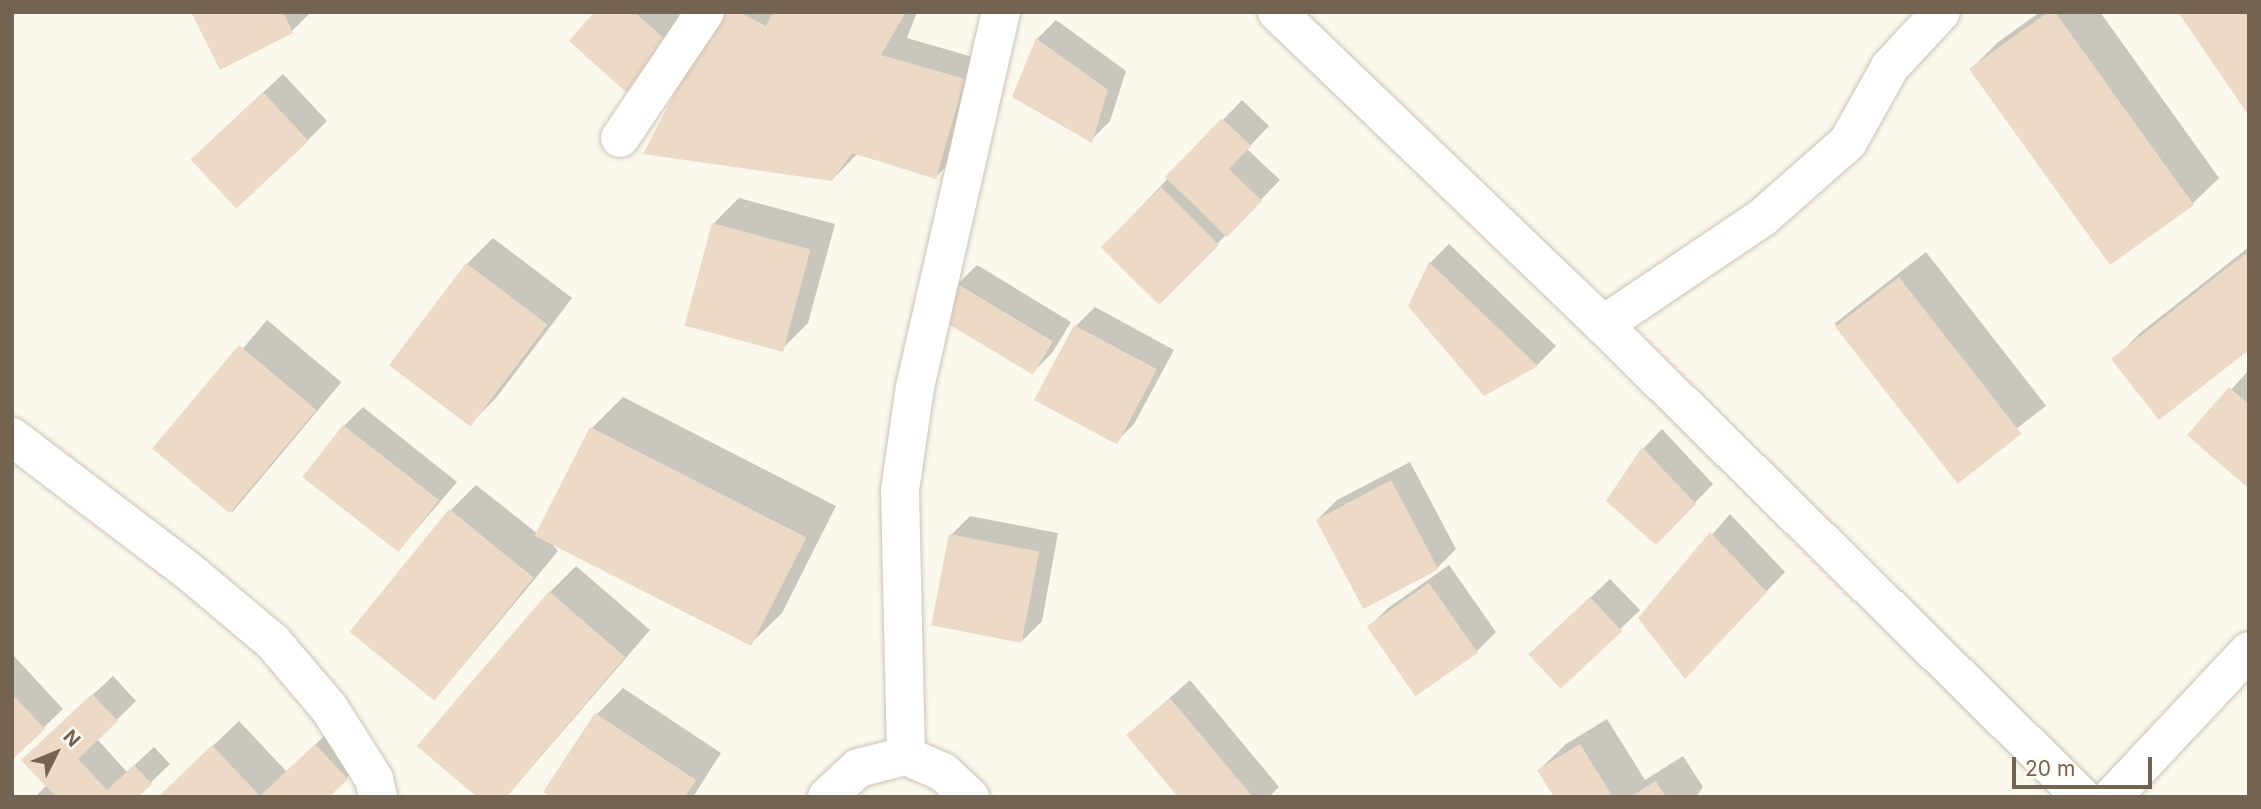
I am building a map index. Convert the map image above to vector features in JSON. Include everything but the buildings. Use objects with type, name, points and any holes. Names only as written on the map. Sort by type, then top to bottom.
[{"type":"street","points":[[620,138],[705,12]]},
{"type":"street","points":[[906,756],[900,489],[915,387],[1001,12]]},
{"type":"street","points":[[1277,12],[1603,326],[2082,797]]},
{"type":"street","points":[[1603,326],[1763,217],[1849,142],[1890,67],[1941,12]]},
{"type":"street","points":[[12,438],[186,569],[273,642],[329,708],[374,779],[378,797]]},
{"type":"street","points":[[2112,797],[2249,651]]},
{"type":"street","points":[[827,797],[858,768],[906,756],[943,772],[970,797]]}]
